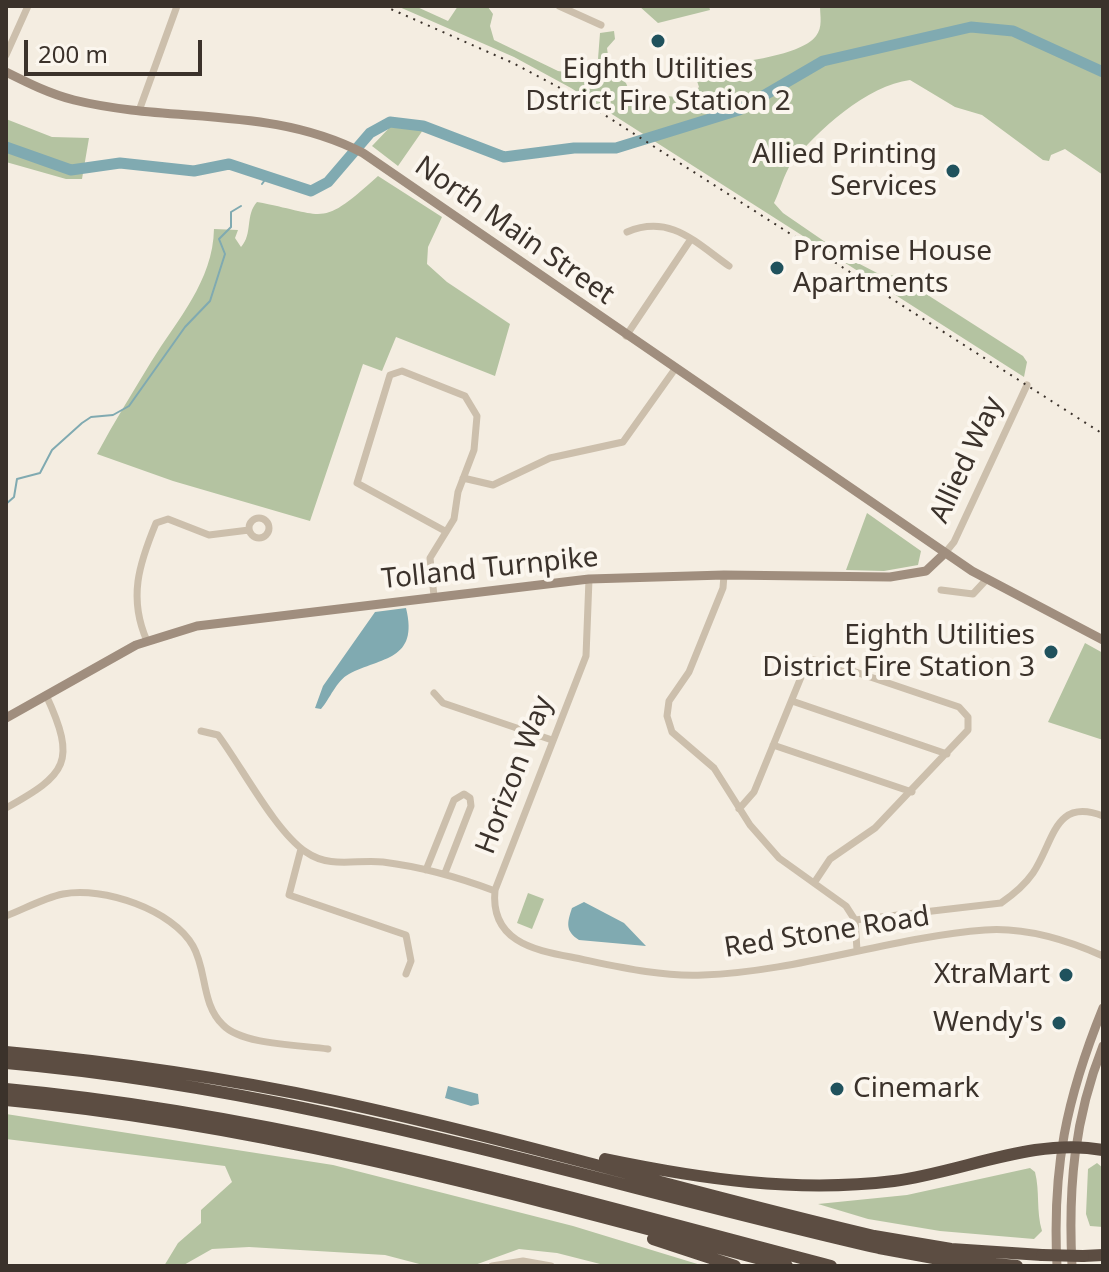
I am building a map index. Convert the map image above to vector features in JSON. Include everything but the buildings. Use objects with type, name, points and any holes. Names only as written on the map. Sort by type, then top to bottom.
[{"type":"highway","points":[[6,1052],[121,1064],[268,1087],[533,1149],[874,1236],[951,1249],[1042,1255],[1103,1255]]},
{"type":"highway","points":[[6,1063],[151,1080],[285,1102],[434,1135],[879,1248],[948,1260],[1017,1266]]},
{"type":"highway","points":[[6,1089],[175,1110],[329,1137],[831,1266]]},
{"type":"highway","points":[[6,1100],[146,1117],[278,1139],[396,1164],[787,1266]]},
{"type":"highway","points":[[533,1149],[726,1180],[824,1186],[922,1176],[1060,1146],[1103,1150]]},
{"type":"highway","points":[[579,1212],[611,1227],[735,1266]]},
{"type":"main road","name":"North Main Street","points":[[6,72],[74,100],[294,126],[363,153],[945,553]]},
{"type":"main road","name":"Tolland Turnpike","points":[[6,718],[147,641],[197,626],[589,579],[724,575],[890,577],[926,571],[945,553]]},
{"type":"main road","points":[[945,553],[986,580],[1103,640]]},
{"type":"main road","points":[[1057,1266],[1055,1195],[1060,1146],[1074,1084],[1103,1008]]},
{"type":"main road","points":[[1072,1266],[1070,1198],[1074,1145],[1086,1092],[1103,1046]]},
{"type":"street","points":[[6,55],[28,6]]},
{"type":"street","points":[[140,108],[177,6]]},
{"type":"street","points":[[559,6],[574,9],[601,25]]},
{"type":"street","points":[[627,232],[646,224],[661,225],[691,239],[729,266]]},
{"type":"street","points":[[626,336],[691,239]]},
{"type":"street","points":[[463,478],[493,485],[550,458],[623,442],[631,436],[675,369]]},
{"type":"street","points":[[434,596],[430,558],[454,519],[477,434],[477,416],[473,404],[465,396],[395,371],[390,375],[357,483],[360,488],[445,531]]},
{"type":"street","name":"Allied Way","points":[[945,553],[1027,385]]},
{"type":"street","points":[[147,641],[137,614],[135,593],[156,523],[168,519],[209,535],[249,530]]},
{"type":"street","points":[[724,575],[723,588],[697,653],[669,701],[667,716],[672,732],[714,768],[739,809],[779,858],[846,906],[855,920],[857,950]]},
{"type":"street","name":"Horizon Way","points":[[555,954],[531,949],[510,936],[497,915],[495,891],[587,653],[589,579]]},
{"type":"street","points":[[941,590],[973,594],[986,580]]},
{"type":"street","points":[[739,809],[754,792],[806,665],[813,660],[959,707],[968,717],[968,730],[875,828],[830,859],[814,883]]},
{"type":"street","points":[[434,693],[443,703],[552,740]]},
{"type":"street","points":[[6,808],[46,786],[62,759],[60,725],[46,695]]},
{"type":"street","points":[[792,701],[947,754]]},
{"type":"street","points":[[201,731],[218,735],[301,849],[325,861],[383,862],[445,873],[495,891]]},
{"type":"street","points":[[773,745],[912,792]]},
{"type":"street","points":[[426,870],[454,800],[464,794],[470,798],[471,806],[445,873]]},
{"type":"street","points":[[855,920],[902,912],[1001,903],[1017,893],[1034,871],[1060,821],[1071,812],[1085,809],[1103,816]]},
{"type":"street","points":[[301,849],[288,894],[406,935],[411,961],[406,974]]},
{"type":"street","points":[[6,916],[63,894],[91,894],[127,903],[180,929],[194,948],[205,995],[223,1026],[248,1039],[328,1049]]},
{"type":"street","name":"Red Stone Road","points":[[555,954],[653,973],[707,975],[1001,930],[1052,937],[1103,956]]},
{"type":"street","points":[[492,1266],[523,1261],[551,1266]]},
{"type":"green space","points":[[397,6],[415,6],[448,21],[458,6],[488,7],[493,14],[490,26],[494,40],[558,71],[578,74],[598,59],[600,33],[614,31],[615,39],[607,48],[610,70],[626,83],[632,98],[641,106],[666,96],[689,98],[699,87],[696,78],[703,69],[780,54],[807,43],[820,29],[820,6],[1103,6],[1103,175],[1065,149],[1051,155],[1049,161],[1043,160],[982,115],[955,107],[910,80],[860,100],[829,124],[791,164],[774,203],[783,213],[850,259],[879,274],[898,276],[1023,356],[1027,362],[1024,377],[571,88],[514,57]]},
{"type":"green space","points":[[639,6],[709,6],[710,10],[658,23]]},
{"type":"green space","points":[[6,119],[52,137],[89,138],[82,179],[66,179],[6,162]]},
{"type":"green space","points":[[392,125],[423,130],[398,166],[372,146]]},
{"type":"green space","points":[[378,176],[442,217],[428,247],[427,264],[447,282],[510,324],[495,376],[396,337],[382,371],[363,364],[310,521],[173,481],[97,454],[192,299],[207,266],[214,229],[238,230],[235,238],[241,247],[257,202],[322,214],[344,204]]},
{"type":"green space","points":[[867,513],[921,551],[918,565],[884,571],[846,570]]},
{"type":"green space","points":[[1085,643],[1103,653],[1103,740],[1048,722]]},
{"type":"green space","points":[[528,893],[544,899],[532,929],[517,923]]},
{"type":"green space","points":[[6,1114],[333,1165],[573,1226],[704,1266],[608,1266],[557,1253],[519,1249],[472,1266],[427,1266],[385,1255],[249,1247],[212,1249],[182,1266],[164,1266],[178,1243],[201,1223],[201,1210],[232,1182],[225,1166],[6,1139]]},
{"type":"green space","points":[[1097,1163],[1103,1168],[1103,1227],[1090,1226],[1086,1214],[1088,1169]]},
{"type":"green space","points":[[1030,1168],[1035,1172],[1042,1231],[1034,1239],[940,1231],[868,1219],[818,1204],[907,1195]]},
{"type":"water","points":[[406,608],[409,625],[402,648],[385,660],[344,677],[321,709],[315,708],[323,686],[375,612]]},
{"type":"water","points":[[584,902],[624,923],[646,946],[579,940],[569,930],[568,922],[572,908]]},
{"type":"water","points":[[448,1086],[478,1094],[479,1104],[471,1106],[445,1098]]},
{"type":"waterway","points":[[6,147],[71,170],[120,163],[194,171],[229,164],[311,191],[328,182],[370,133],[390,122],[423,126],[504,157],[574,148],[616,148],[739,110],[823,61],[971,27],[1013,31],[1103,72]]},
{"type":"waterway","points":[[262,184],[267,177]]},
{"type":"waterway","points":[[6,504],[14,497],[17,479],[40,473],[52,450],[82,423],[91,417],[113,415],[129,406],[185,327],[210,301],[225,254],[219,239],[231,227],[231,212],[241,206]]},
{"type":"railway","points":[[384,6],[513,63],[575,96],[1103,434]]},
{"type":"place","name":"Eighth Utilities Dstrict Fire Station 2","points":[[658,41]]},
{"type":"place","name":"Allied Printing Services","points":[[953,171]]},
{"type":"place","name":"Promise House Apartments","points":[[777,268]]},
{"type":"place","name":"Eighth Utilities District Fire Station 3","points":[[1051,652]]},
{"type":"place","name":"XtraMart","points":[[1066,975]]},
{"type":"place","name":"Wendy's","points":[[1059,1023]]},
{"type":"place","name":"Cinemark","points":[[837,1089]]}]
